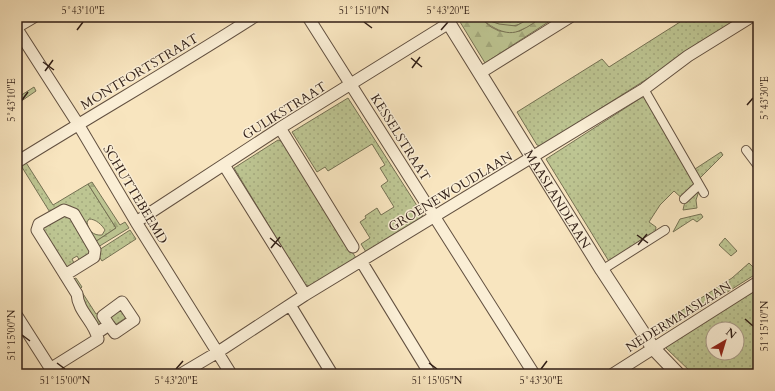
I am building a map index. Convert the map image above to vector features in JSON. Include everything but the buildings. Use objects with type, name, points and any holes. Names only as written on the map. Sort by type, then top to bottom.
[{"type":"street","points":[[17,28],[34,17]]},
{"type":"street","name":"MONTFORTSTRAAT","points":[[17,162],[78,124],[191,58],[254,17]]},
{"type":"street","name":"KESSELSTRAAT","points":[[308,17],[534,374]]},
{"type":"street","points":[[480,73],[570,17]]},
{"type":"street","name":"GROENEWOUDLAAN","points":[[181,374],[361,261],[644,89],[688,56],[751,17]]},
{"type":"street","name":"GULIKSTRAAT","points":[[136,222],[280,128],[351,84],[447,20]]},
{"type":"street","name":"MAASLANDLAAN","points":[[447,20],[602,270],[653,348],[678,374]]},
{"type":"street","name":"SCHUTTEBEEMD","points":[[17,28],[78,124],[136,222],[231,374]]},
{"type":"street","points":[[644,89],[704,193]]},
{"type":"street","points":[[280,128],[353,247]]},
{"type":"street","points":[[746,150],[758,166]]},
{"type":"street","points":[[224,165],[305,296]]},
{"type":"street","points":[[684,199],[699,185]]},
{"type":"street","points":[[17,316],[52,371],[98,339],[97,333],[77,302],[76,294],[37,230],[39,224],[64,210],[74,214],[95,250],[94,257],[65,275]]},
{"type":"street","points":[[602,270],[665,230]]},
{"type":"street","points":[[361,261],[430,374]]},
{"type":"street","name":"NEDERMAASLAAN","points":[[612,374],[758,282]]},
{"type":"street","points":[[290,305],[332,374]]},
{"type":"street","points":[[97,333],[109,325]]},
{"type":"green space","points":[[457,17],[479,17],[491,27],[499,31],[520,31],[542,17],[556,17],[485,63]]},
{"type":"green space","points":[[479,17],[486,17],[490,21],[499,24],[516,26],[532,17],[542,17],[524,29],[510,33],[498,30]]},
{"type":"green space","points":[[486,17],[532,17],[523,23],[513,26],[505,26]]},
{"type":"green space","points":[[677,17],[745,17],[541,146],[537,145],[517,112],[602,59],[609,67],[680,22]]},
{"type":"green space","points":[[34,87],[36,91],[17,104],[17,98]]},
{"type":"green space","points":[[644,96],[699,191],[696,200],[697,208],[683,210],[685,201],[674,191],[660,205],[649,222],[656,227],[655,234],[610,263],[546,159]]},
{"type":"green space","points":[[348,98],[423,215],[419,220],[366,252],[361,244],[370,238],[360,222],[366,218],[365,216],[377,208],[381,215],[394,207],[381,186],[388,181],[380,168],[385,165],[372,144],[328,171],[325,167],[317,172],[292,132]]},
{"type":"green space","points":[[278,140],[283,142],[356,258],[312,287],[304,284],[234,168]]},
{"type":"green space","points":[[721,152],[723,155],[700,178],[695,169]]},
{"type":"green space","points":[[25,161],[53,205],[88,184],[116,228],[95,242],[76,212],[51,214],[20,164]],"holes":[[[89,219],[94,220],[104,228],[105,230],[102,235],[96,235],[88,228],[87,222]]]},
{"type":"green space","points":[[92,182],[120,225],[125,222],[129,228],[98,247],[95,242],[116,228],[88,184]]},
{"type":"green space","points":[[63,213],[72,216],[92,254],[80,261],[77,256],[72,259],[75,265],[70,268],[63,268],[40,232],[42,225]]},
{"type":"green space","points":[[701,214],[703,217],[697,222],[693,219],[673,232],[680,219]]},
{"type":"green space","points":[[130,230],[136,239],[102,261],[98,255],[99,250]]},
{"type":"green space","points":[[725,238],[737,251],[731,256],[719,245]]},
{"type":"green space","points":[[749,263],[756,270],[756,274],[662,333],[658,326],[732,278]]},
{"type":"green space","points":[[76,278],[82,287],[80,289],[96,314],[98,313],[102,321],[102,324],[98,327],[71,280]]},
{"type":"green space","points":[[758,288],[758,374],[693,374],[666,348],[667,345],[705,321],[705,361],[745,361],[745,321],[705,321]]},
{"type":"green space","points":[[122,309],[127,317],[115,325],[109,317]]}]
